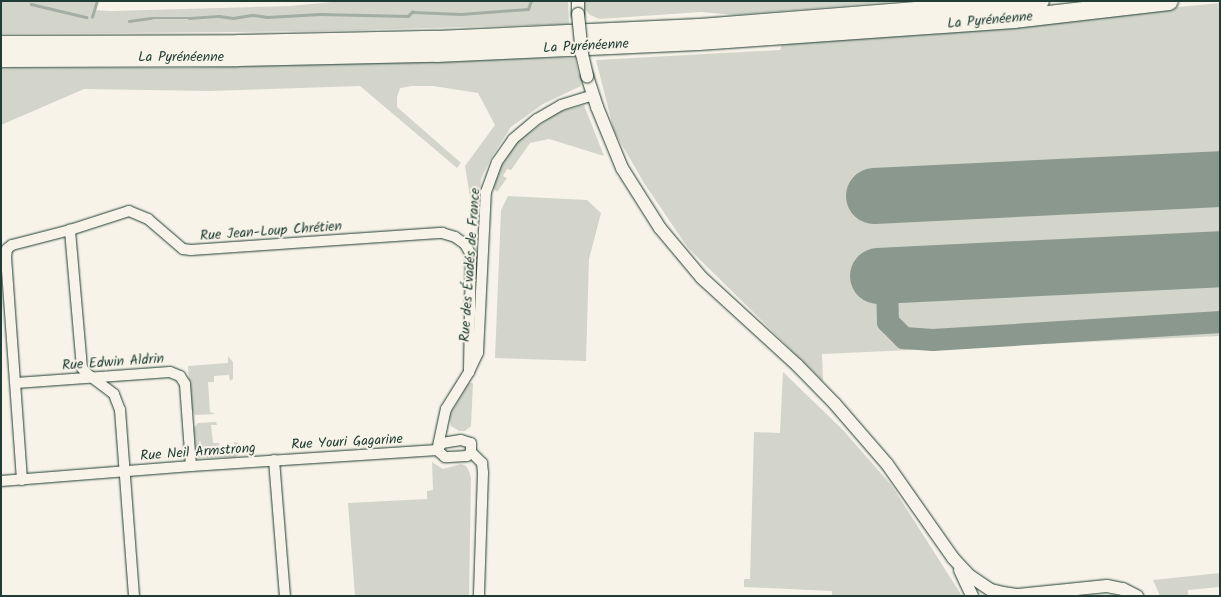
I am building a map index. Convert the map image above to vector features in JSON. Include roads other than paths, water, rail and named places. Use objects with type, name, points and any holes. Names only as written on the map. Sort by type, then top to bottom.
[{"type":"highway","name":"La Pyrénéenne","points":[[1,45],[238,44],[436,40],[709,27],[1040,1]]},
{"type":"highway","name":"La Pyrénéenne","points":[[1,58],[238,57],[427,53],[699,41],[1014,19],[1169,1]]},
{"type":"street","points":[[578,7],[582,54],[593,95],[622,168],[660,228],[702,278],[796,364],[835,404],[886,464],[957,563],[970,576],[991,590],[1003,593],[1018,595],[1107,586],[1123,589],[1137,596]]},
{"type":"street","name":"Rue des Évadés de France","points":[[438,448],[446,409],[469,372],[478,353],[486,192],[497,162],[513,139],[537,119],[561,105],[593,95]]},
{"type":"street","name":"Rue Jean-Loup Chrétien","points":[[70,230],[129,211],[148,219],[183,249],[191,250],[442,233],[455,237],[465,244],[471,255],[469,372]]},
{"type":"street","points":[[22,480],[6,257],[8,249],[12,245],[70,230],[82,368],[92,378],[105,386],[118,402],[125,471]]},
{"type":"street","name":"Rue Edwin Aldrin","points":[[16,383],[170,372],[180,376],[185,384],[191,466]]},
{"type":"street","points":[[444,424],[458,440]]},
{"type":"street","points":[[471,452],[467,456],[445,457],[438,448],[442,443],[458,440],[471,443],[471,452],[482,463],[484,473],[478,596]]},
{"type":"street","name":"Rue Youri Gagarine","points":[[285,596],[274,460],[438,448]]},
{"type":"street","name":"Rue Neil Armstrong","points":[[1,481],[274,460]]},
{"type":"street","name":"Rue Neil Armstrong","points":[[125,471],[134,596]]},
{"type":"street","points":[[957,563],[972,596]]},
{"type":"waterway","points":[[92,17],[97,1]]},
{"type":"waterway","points":[[129,21],[151,18],[219,16],[233,18],[253,15],[267,17],[320,14],[408,16],[412,12],[461,14],[528,9],[531,1]]},
{"type":"waterway","points":[[31,4],[86,17]]}]
